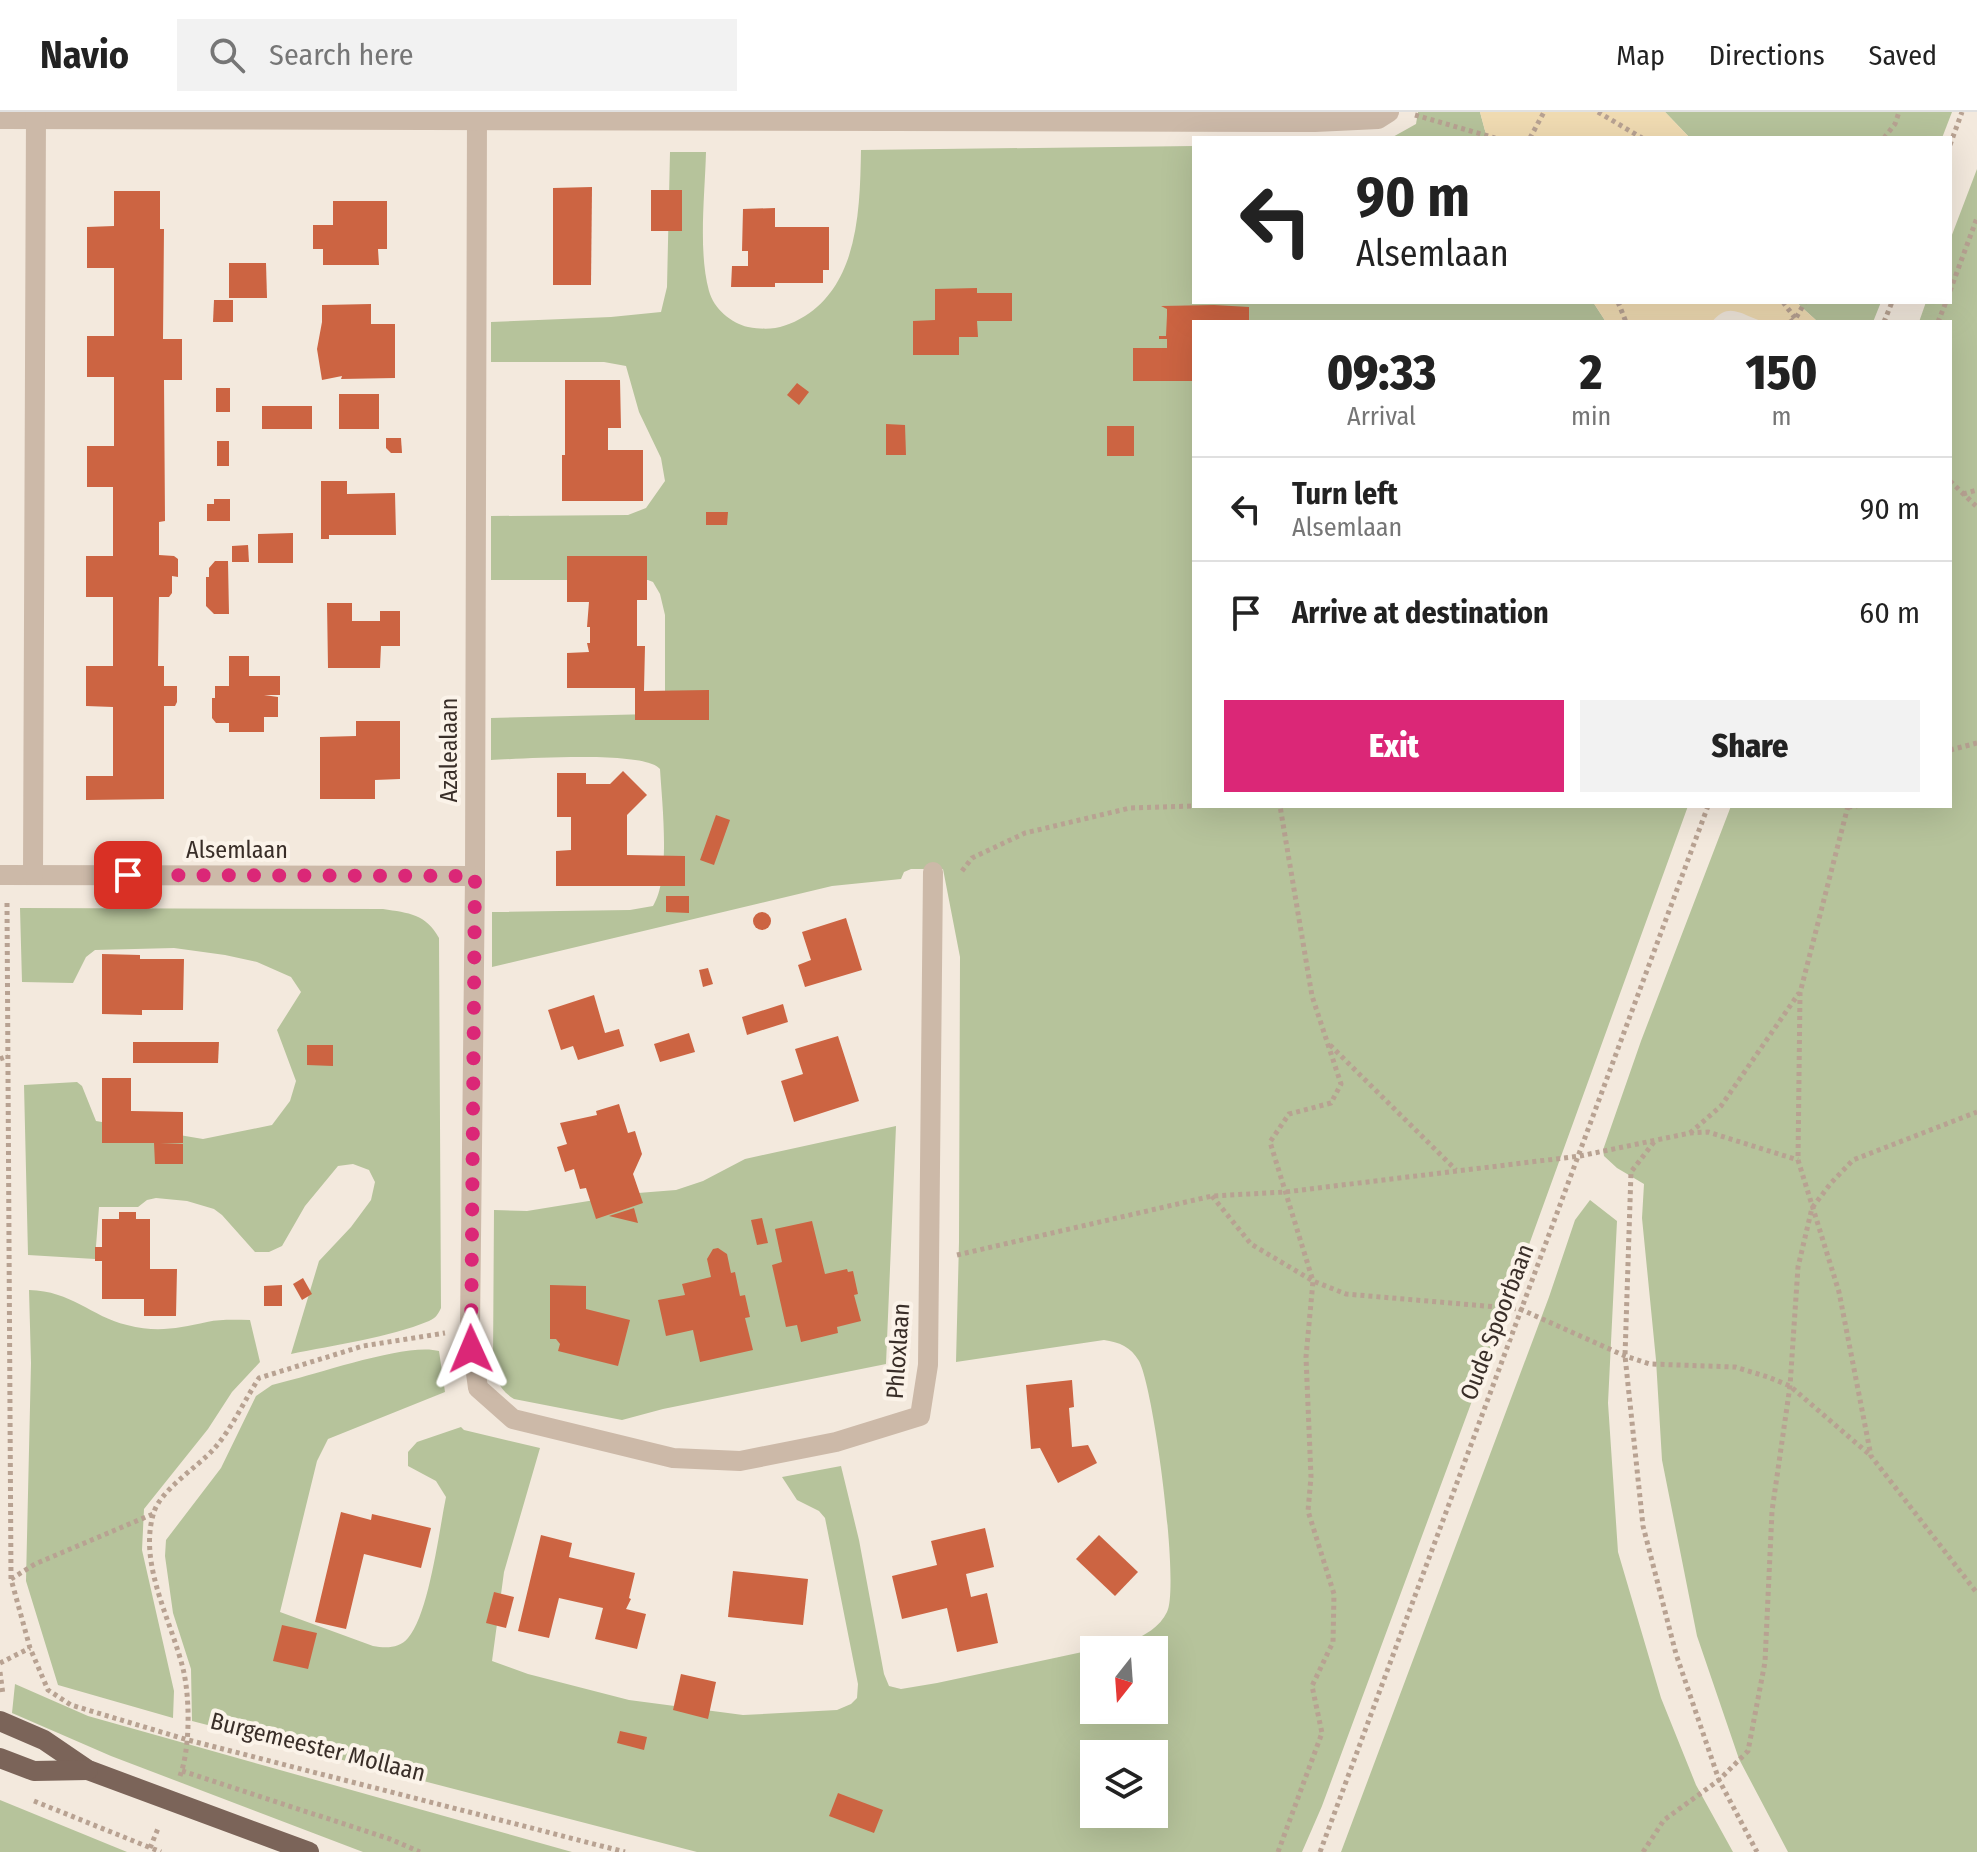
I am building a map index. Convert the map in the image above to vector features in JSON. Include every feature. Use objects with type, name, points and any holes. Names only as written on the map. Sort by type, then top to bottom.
[{"type":"main road","points":[[0,1721],[44,1740],[88,1770],[309,1852]]},
{"type":"main road","points":[[0,1758],[34,1771],[88,1770]]},
{"type":"street","points":[[0,119],[36,116],[477,117],[1315,122],[1383,115]]},
{"type":"street","points":[[33,875],[36,116]]},
{"type":"street","name":"Azalealaan","points":[[477,117],[470,1329],[478,1388]]},
{"type":"street","name":"Phloxlaan","points":[[478,1388],[513,1419],[673,1458],[740,1461],[836,1442],[920,1416],[928,1365],[933,872]]},
{"type":"street","name":"Alsemlaan","points":[[3,875],[475,876]]},
{"type":"path","points":[[1405,112],[1488,136]]},
{"type":"path","points":[[1531,136],[1544,112]]},
{"type":"path","points":[[1598,112],[1639,136]]},
{"type":"path","points":[[1886,136],[1899,112]]},
{"type":"path","points":[[1952,140],[1962,112]]},
{"type":"path","points":[[1952,286],[1977,218]]},
{"type":"path","points":[[1952,483],[1977,507]]},
{"type":"path","points":[[1963,494],[1977,490]]},
{"type":"path","points":[[1952,749],[1977,743]]},
{"type":"path","points":[[933,872],[961,872],[972,858],[1025,833],[1130,808],[1192,806]]},
{"type":"path","points":[[1278,1852],[1322,1733],[1312,1686],[1333,1642],[1334,1594],[1308,1511],[1311,1451],[1306,1357],[1313,1281],[1270,1142],[1289,1114],[1331,1103],[1341,1084],[1312,996],[1280,808]]},
{"type":"path","name":"Oude Spoorbaan","points":[[1320,1852],[1707,808]]},
{"type":"path","points":[[1847,808],[1800,993],[1798,1160],[1839,1292],[1871,1456]]},
{"type":"path","name":"Burgemeester Mollaan","points":[[3,875],[8,1056],[11,1579],[30,1648],[48,1690],[71,1705],[188,1740],[625,1852]]},
{"type":"path","points":[[1690,1133],[1721,1106],[1800,993]]},
{"type":"path","points":[[1327,1041],[1457,1171]]},
{"type":"path","points":[[0,1059],[8,1056]]},
{"type":"path","points":[[1643,1852],[1664,1820],[1719,1780],[1748,1751],[1765,1662],[1772,1511],[1790,1386],[1798,1267],[1812,1208],[1853,1160],[1977,1112]]},
{"type":"path","points":[[928,1261],[1212,1196],[1285,1192],[1580,1156],[1690,1133],[1708,1132],[1798,1160]]},
{"type":"path","points":[[1655,1142],[1631,1172],[1625,1356],[1643,1526],[1676,1654],[1719,1780],[1757,1852]]},
{"type":"path","points":[[1212,1196],[1251,1244],[1313,1281],[1346,1294],[1520,1309],[1650,1364],[1735,1367],[1790,1386],[1871,1456],[1977,1593]]},
{"type":"path","points":[[188,1740],[184,1674],[150,1558],[153,1514],[160,1501],[215,1448],[259,1378],[363,1346],[470,1329]]},
{"type":"path","points":[[11,1579],[35,1564],[153,1514]]},
{"type":"path","points":[[0,1663],[30,1648]]},
{"type":"path","points":[[182,1771],[390,1839],[420,1852]]},
{"type":"path","points":[[27,1798],[161,1852]]},
{"type":"green space","points":[[1418,112],[1480,112],[1486,136],[1395,136],[1416,124]]},
{"type":"green space","points":[[1665,112],[1952,112],[1943,136],[1688,136]]},
{"type":"green space","points":[[1192,146],[1192,304],[1594,304],[1605,320],[1192,320],[1192,808],[1687,808],[1489,1355],[1322,1806],[1302,1852],[697,1852],[192,1721],[191,1669],[173,1613],[165,1556],[166,1540],[221,1468],[256,1396],[272,1385],[386,1354],[425,1349],[439,1351],[445,1392],[328,1439],[317,1461],[280,1612],[373,1646],[396,1646],[408,1638],[422,1611],[446,1497],[436,1481],[408,1466],[408,1452],[417,1442],[461,1427],[540,1448],[504,1572],[492,1661],[528,1674],[629,1700],[743,1715],[837,1710],[857,1698],[858,1684],[825,1518],[819,1511],[797,1500],[782,1477],[841,1466],[889,1686],[901,1689],[937,1683],[1080,1652],[1080,1724],[1168,1724],[1168,1636],[1142,1636],[1160,1622],[1167,1612],[1170,1566],[1158,1446],[1152,1408],[1139,1361],[1124,1346],[1104,1340],[956,1362],[960,957],[943,869],[911,869],[904,872],[901,879],[832,886],[492,967],[492,912],[630,910],[653,906],[659,893],[664,859],[660,769],[650,763],[631,759],[553,757],[491,760],[491,718],[653,714],[665,697],[665,615],[660,594],[653,582],[648,580],[491,580],[491,516],[628,515],[646,508],[665,481],[661,458],[639,412],[626,366],[604,362],[491,362],[491,322],[661,312],[667,287],[670,152],[706,152],[703,241],[709,291],[724,314],[742,325],[778,328],[805,316],[823,301],[846,264],[857,219],[861,150]]},
{"type":"green space","points":[[1977,169],[1977,1852],[1788,1852],[1739,1759],[1697,1636],[1662,1460],[1642,1218],[1644,1184],[1617,1168],[1604,1156],[1603,1150],[1730,808],[1952,808],[1952,320],[1920,320],[1925,304],[1952,304],[1952,235]]},
{"type":"green space","points":[[1798,304],[1880,304],[1874,320],[1816,320]]},
{"type":"green space","points":[[20,908],[383,909],[409,914],[428,924],[439,938],[441,1308],[435,1317],[396,1332],[291,1354],[319,1261],[371,1200],[375,1182],[369,1170],[353,1164],[338,1166],[305,1206],[282,1246],[269,1252],[255,1252],[214,1209],[187,1201],[156,1198],[138,1207],[99,1207],[95,1259],[28,1255],[24,1085],[77,1082],[82,1086],[96,1121],[203,1139],[272,1125],[290,1101],[296,1081],[277,1030],[301,992],[291,977],[257,962],[174,948],[95,950],[86,957],[73,983],[22,982]]},
{"type":"green space","points":[[896,1126],[886,1364],[622,1420],[514,1399],[501,1387],[493,1362],[494,1210],[527,1211],[676,1190],[703,1181],[745,1159]]},
{"type":"green space","points":[[1590,1200],[1617,1221],[1608,1403],[1618,1552],[1661,1698],[1696,1785],[1733,1852],[1341,1852],[1575,1220]]},
{"type":"green space","points":[[29,1290],[57,1295],[114,1321],[148,1329],[168,1329],[218,1320],[250,1320],[260,1362],[232,1392],[208,1429],[144,1509],[142,1550],[174,1691],[173,1718],[58,1685],[26,1581],[31,1363]]},
{"type":"green space","points":[[15,1684],[88,1716],[572,1852],[363,1852],[111,1756],[12,1713]]},
{"type":"green space","points":[[0,1800],[127,1852],[0,1852]]},
{"type":"sand","points":[[1480,112],[1665,112],[1688,136],[1486,136]]},
{"type":"sand","points":[[1594,304],[1798,304],[1816,320],[1758,320],[1731,311],[1714,320],[1605,320]]},
{"type":"building","points":[[592,187],[591,285],[553,285],[553,188]]},
{"type":"building","points":[[651,190],[682,190],[682,231],[651,231]]},
{"type":"building","points":[[114,191],[160,191],[160,229],[164,229],[163,339],[182,339],[182,380],[164,380],[165,521],[159,522],[159,555],[178,559],[178,577],[172,576],[172,593],[169,597],[159,597],[158,666],[164,666],[164,686],[177,686],[175,706],[164,706],[164,799],[86,800],[86,776],[113,776],[113,707],[86,706],[86,666],[113,666],[113,597],[86,597],[86,556],[113,556],[113,487],[87,487],[87,446],[114,446],[114,377],[87,377],[87,336],[114,336],[114,268],[87,268],[87,227],[114,226]]},
{"type":"building","points":[[333,201],[387,201],[387,249],[378,249],[379,265],[323,265],[323,249],[313,249],[313,225],[333,225]]},
{"type":"building","points":[[775,208],[775,227],[829,227],[829,270],[823,270],[823,283],[731,287],[732,266],[748,266],[748,251],[742,251],[743,209]]},
{"type":"building","points":[[229,263],[266,263],[267,298],[229,298]]},
{"type":"building","points":[[977,288],[977,293],[1012,293],[1012,321],[977,321],[978,337],[959,337],[959,355],[913,355],[913,321],[935,320],[935,289]]},
{"type":"building","points":[[214,300],[233,300],[233,322],[213,322]]},
{"type":"building","points":[[371,304],[371,324],[395,324],[395,378],[341,379],[342,376],[322,380],[317,349],[322,305]]},
{"type":"building","points":[[1161,306],[1249,307],[1249,320],[1192,320],[1192,381],[1133,381],[1133,348],[1167,348],[1167,339],[1159,339],[1159,336],[1166,336],[1167,309]]},
{"type":"building","points":[[565,380],[620,380],[621,428],[608,428],[608,450],[643,450],[643,501],[562,501]]},
{"type":"building","points":[[797,383],[809,392],[799,405],[787,395]]},
{"type":"building","points":[[216,388],[230,388],[230,412],[216,412]]},
{"type":"building","points":[[339,394],[379,394],[379,429],[339,429]]},
{"type":"building","points":[[262,406],[312,406],[312,429],[262,429]]},
{"type":"building","points":[[886,424],[905,425],[906,455],[886,455]]},
{"type":"building","points":[[1107,426],[1134,426],[1134,456],[1107,456]]},
{"type":"building","points":[[386,438],[401,438],[402,453],[391,453],[386,448]]},
{"type":"building","points":[[217,441],[229,441],[229,466],[217,466]]},
{"type":"building","points":[[321,481],[347,481],[347,494],[395,493],[396,535],[329,535],[329,539],[321,539]]},
{"type":"building","points":[[214,499],[230,499],[230,521],[207,521],[207,504],[214,504]]},
{"type":"building","points":[[706,512],[728,512],[727,525],[706,525]]},
{"type":"building","points":[[293,533],[293,563],[258,563],[258,534]]},
{"type":"building","points":[[248,545],[249,562],[232,562],[232,546]]},
{"type":"building","points":[[567,556],[647,556],[647,600],[637,600],[637,646],[645,646],[644,691],[709,690],[709,720],[635,720],[635,688],[567,688],[567,653],[589,652],[590,627],[587,627],[589,602],[567,602]]},
{"type":"building","points":[[215,561],[228,561],[229,614],[214,614],[206,606],[206,577],[209,577],[209,568]]},
{"type":"building","points":[[327,603],[352,603],[352,621],[380,621],[380,611],[400,611],[400,646],[381,646],[380,668],[328,668]]},
{"type":"building","points":[[229,656],[249,656],[249,676],[280,676],[280,695],[264,695],[278,697],[278,717],[264,717],[264,732],[229,732],[229,723],[216,723],[212,718],[215,686],[229,686]]},
{"type":"building","points":[[356,721],[400,721],[400,779],[375,780],[375,799],[320,799],[320,737],[356,736]]},
{"type":"building","points":[[623,771],[647,795],[627,815],[627,855],[685,856],[685,886],[556,886],[556,851],[571,850],[571,817],[557,817],[557,773],[586,773],[586,784],[610,784]]},
{"type":"building","points":[[716,815],[730,820],[714,865],[700,860]]},
{"type":"building","points":[[666,896],[689,896],[689,913],[666,912]]},
{"type":"building","points":[[758,912],[766,912],[771,921],[769,928],[758,930],[753,925],[753,917]]},
{"type":"building","points":[[846,918],[862,970],[805,987],[798,965],[811,960],[802,932]]},
{"type":"building","points":[[102,954],[140,955],[140,959],[184,959],[183,1010],[142,1010],[142,1015],[102,1014]]},
{"type":"building","points":[[708,968],[713,984],[703,987],[699,970]]},
{"type":"building","points":[[594,995],[605,1033],[619,1029],[624,1046],[578,1060],[573,1046],[561,1050],[548,1010]]},
{"type":"building","points":[[783,1004],[788,1022],[747,1035],[742,1017]]},
{"type":"building","points":[[689,1033],[695,1052],[660,1062],[654,1044]]},
{"type":"building","points":[[838,1036],[859,1101],[794,1122],[781,1081],[803,1074],[795,1049]]},
{"type":"building","points":[[133,1042],[219,1042],[218,1063],[133,1063]]},
{"type":"building","points":[[307,1045],[333,1045],[333,1066],[307,1065]]},
{"type":"building","points":[[102,1078],[131,1078],[131,1111],[183,1112],[183,1143],[160,1144],[183,1144],[183,1164],[155,1164],[154,1143],[102,1143]]},
{"type":"building","points":[[619,1104],[628,1133],[635,1131],[642,1154],[633,1174],[643,1203],[596,1219],[586,1188],[580,1189],[574,1169],[565,1172],[557,1147],[567,1144],[560,1123],[597,1115],[596,1111]]},
{"type":"building","points":[[634,1208],[638,1223],[609,1216]]},
{"type":"building","points":[[119,1212],[136,1212],[136,1219],[150,1219],[150,1269],[177,1269],[176,1316],[144,1316],[144,1299],[102,1299],[102,1261],[95,1261],[95,1247],[102,1247],[102,1219],[119,1219]]},
{"type":"building","points":[[762,1218],[768,1243],[757,1245],[751,1220]]},
{"type":"building","points":[[812,1221],[825,1274],[847,1269],[848,1272],[853,1271],[858,1294],[854,1295],[861,1321],[837,1327],[838,1333],[801,1342],[797,1325],[786,1327],[772,1265],[782,1262],[775,1229]]},
{"type":"building","points":[[718,1248],[727,1254],[740,1296],[745,1295],[750,1317],[745,1318],[753,1350],[700,1362],[693,1330],[666,1336],[658,1300],[685,1295],[682,1284],[711,1277],[707,1259],[713,1249]]},
{"type":"building","points":[[303,1278],[312,1294],[302,1300],[293,1284]]},
{"type":"building","points":[[282,1285],[282,1306],[264,1306],[264,1286]]},
{"type":"building","points":[[550,1285],[586,1286],[586,1309],[630,1320],[618,1366],[558,1351],[560,1344],[556,1339],[550,1339]]},
{"type":"building","points":[[1072,1380],[1074,1407],[1069,1408],[1072,1447],[1088,1445],[1097,1463],[1058,1483],[1040,1448],[1031,1449],[1026,1385]]},
{"type":"building","points":[[341,1512],[371,1520],[372,1514],[431,1528],[421,1568],[364,1554],[346,1629],[315,1622]]},
{"type":"building","points":[[985,1528],[994,1567],[966,1574],[971,1597],[987,1593],[998,1643],[957,1652],[947,1608],[902,1619],[892,1576],[937,1565],[931,1541]]},
{"type":"building","points":[[541,1535],[572,1543],[569,1557],[635,1573],[631,1599],[626,1609],[646,1614],[637,1649],[595,1639],[603,1608],[559,1598],[549,1638],[518,1631]]},
{"type":"building","points":[[1099,1535],[1138,1572],[1115,1596],[1076,1559]]},
{"type":"building","points":[[733,1571],[808,1579],[803,1625],[728,1617]]},
{"type":"building","points":[[494,1592],[514,1597],[506,1628],[486,1623]]},
{"type":"building","points":[[282,1625],[317,1633],[308,1669],[273,1661]]},
{"type":"building","points":[[681,1674],[716,1682],[708,1719],[673,1710]]},
{"type":"building","points":[[620,1731],[647,1737],[644,1750],[617,1743]]},
{"type":"building","points":[[838,1793],[883,1810],[874,1833],[829,1816]]},
{"type":"route","points":[[128,875],[475,876],[471,1349]]}]
